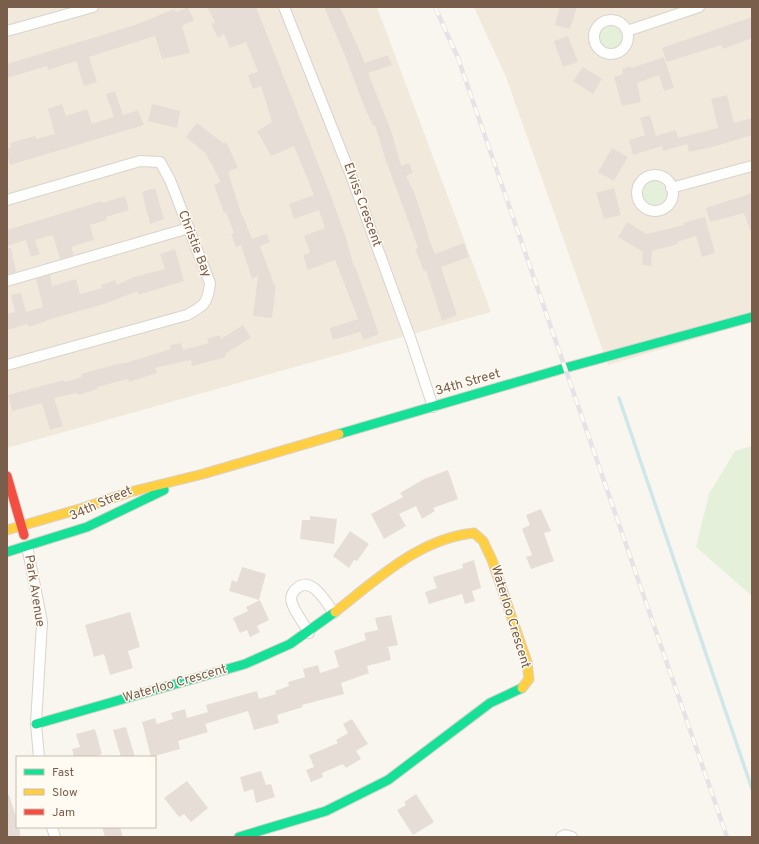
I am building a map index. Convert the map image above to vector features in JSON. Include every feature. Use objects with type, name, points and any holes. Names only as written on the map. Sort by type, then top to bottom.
[{"type":"street","points":[[7,31],[93,7]]},
{"type":"street","name":"Elviss Crescent","points":[[284,7],[352,178],[411,340],[433,407]]},
{"type":"street","points":[[627,31],[699,7]]},
{"type":"street","name":"Christie Bay","points":[[7,200],[140,161],[160,162],[170,180],[210,283],[209,297],[202,307],[187,315],[7,365]]},
{"type":"street","points":[[672,188],[752,166]]},
{"type":"street","points":[[7,281],[189,228]]},
{"type":"street","name":"34th Street","points":[[7,530],[83,508],[130,492],[203,474],[752,316]]},
{"type":"street","name":"34th Street","points":[[7,552],[87,527],[134,503],[203,474]]},
{"type":"street","name":"Park Avenue","points":[[7,476],[27,546],[42,622],[36,724],[39,756]]},
{"type":"street","name":"Waterloo Crescent","points":[[36,724],[236,667],[268,656],[309,633],[373,581],[415,554],[446,539],[461,534],[474,533],[483,541],[492,560],[527,662],[529,679],[520,690],[490,702],[388,780],[326,811],[239,837]]},
{"type":"street","points":[[309,633],[291,602],[292,593],[296,588],[304,583],[309,584],[317,591],[334,613]]},
{"type":"street","points":[[561,837],[565,835],[572,837]]},
{"type":"shaded area","points":[[7,7],[377,7],[491,312],[7,448]]},
{"type":"shaded area","points":[[474,7],[752,7],[752,322],[608,365],[506,77]]},
{"type":"green space","points":[[610,25],[618,29],[622,37],[618,45],[610,49],[602,45],[598,37],[602,29]]},
{"type":"green space","points":[[654,181],[662,185],[666,193],[662,201],[654,205],[646,201],[642,193],[646,185]]},
{"type":"green space","points":[[752,446],[752,596],[696,547],[709,494],[735,451]]},
{"type":"building","points":[[188,7],[194,20],[182,26],[190,53],[162,59],[155,36],[89,57],[97,82],[84,86],[76,61],[48,70],[47,66],[7,78],[7,64],[135,25],[174,9],[176,12]]},
{"type":"building","points":[[207,7],[256,7],[329,191],[346,238],[354,267],[355,266],[379,334],[364,340],[360,332],[333,340],[330,328],[358,319],[335,260],[308,270],[303,255],[310,253],[304,236],[325,228],[319,210],[294,219],[289,204],[314,195],[294,146],[271,156],[257,131],[272,122],[261,86],[253,89],[248,75],[258,72],[246,42],[230,48],[224,34],[218,38],[211,24],[215,22]]},
{"type":"building","points":[[324,7],[340,7],[365,63],[388,55],[392,65],[368,73],[392,133],[401,166],[409,163],[413,173],[406,176],[414,192],[428,237],[435,254],[464,243],[469,257],[441,267],[457,315],[442,321],[426,270],[424,271],[415,249],[418,248],[385,158],[375,125],[373,126],[364,106],[344,53]]},
{"type":"building","points":[[560,7],[577,7],[570,29],[555,25]]},
{"type":"building","points":[[752,17],[752,38],[723,49],[721,45],[667,62],[662,48]]},
{"type":"building","points":[[568,36],[578,62],[563,67],[554,41]]},
{"type":"building","points":[[664,57],[674,88],[664,91],[659,75],[637,83],[641,102],[622,106],[614,77],[623,74],[622,69],[631,66],[631,68]]},
{"type":"building","points":[[583,67],[602,79],[593,94],[573,81]]},
{"type":"building","points":[[115,91],[123,115],[138,110],[144,125],[10,165],[7,149],[11,147],[10,143],[35,136],[36,139],[55,134],[48,109],[62,104],[66,116],[87,109],[92,124],[114,117],[106,94]]},
{"type":"building","points":[[727,95],[734,123],[752,118],[752,135],[716,146],[689,152],[687,144],[663,151],[662,146],[633,155],[629,140],[645,135],[640,118],[650,115],[656,136],[676,130],[678,138],[718,128],[711,99]]},
{"type":"building","points":[[152,104],[180,111],[177,128],[148,121]]},
{"type":"building","points":[[197,123],[223,143],[226,142],[238,167],[228,172],[242,216],[252,239],[267,234],[270,242],[260,246],[274,284],[276,284],[272,318],[253,316],[258,276],[252,279],[241,245],[236,247],[231,234],[234,233],[226,212],[224,213],[214,185],[221,182],[206,154],[186,137]]},
{"type":"building","points":[[612,148],[628,157],[614,181],[598,172]]},
{"type":"building","points":[[155,188],[164,219],[150,224],[142,192]]},
{"type":"building","points":[[614,188],[621,215],[604,219],[596,193]]},
{"type":"building","points":[[752,193],[752,230],[750,230],[744,213],[710,222],[706,208]]},
{"type":"building","points":[[125,196],[129,210],[106,217],[107,220],[90,225],[94,240],[71,247],[74,255],[60,259],[53,235],[35,240],[40,254],[31,257],[26,240],[7,246],[7,230],[102,201],[102,203]]},
{"type":"building","points":[[705,217],[715,253],[702,257],[696,236],[677,242],[678,244],[652,251],[651,266],[642,265],[643,252],[618,237],[627,222],[647,234],[684,225],[683,223]]},
{"type":"building","points":[[7,248],[11,248],[16,272],[7,274]]},
{"type":"building","points":[[175,249],[184,281],[138,295],[138,291],[104,304],[47,320],[29,327],[28,324],[7,330],[7,314],[15,312],[11,295],[21,293],[26,312],[43,307],[36,279],[50,275],[52,286],[76,279],[80,294],[103,288],[101,285],[115,280],[117,285],[134,277],[165,269],[160,254]]},
{"type":"building","points":[[243,325],[251,338],[225,354],[226,357],[192,366],[191,360],[155,368],[157,373],[129,382],[128,379],[97,387],[98,389],[78,395],[77,393],[54,398],[63,426],[50,430],[42,403],[12,411],[8,395],[64,380],[65,382],[82,377],[81,374],[121,363],[122,364],[171,349],[170,345],[181,343],[183,350],[209,343],[207,339],[220,335],[221,339]]},
{"type":"building","points":[[448,470],[458,499],[433,508],[435,511],[422,519],[416,506],[399,514],[406,526],[384,539],[371,514],[403,497],[400,493],[424,479]]},
{"type":"building","points":[[541,509],[551,531],[544,533],[554,561],[531,569],[526,557],[532,555],[522,529],[530,525],[526,515]]},
{"type":"building","points":[[310,516],[337,519],[334,544],[300,539],[302,520],[310,520]]},
{"type":"building","points":[[350,531],[369,544],[357,561],[354,560],[349,568],[333,556]]},
{"type":"building","points":[[474,560],[481,588],[472,591],[475,601],[465,604],[462,594],[429,604],[425,592],[437,588],[433,577],[463,568],[462,564]]},
{"type":"building","points":[[242,567],[266,574],[259,600],[229,591],[232,580],[237,582]]},
{"type":"building","points":[[260,600],[269,620],[257,626],[260,632],[250,637],[247,630],[240,633],[233,618],[248,611],[246,607]]},
{"type":"building","points":[[130,612],[140,647],[128,651],[133,668],[110,675],[104,654],[94,657],[85,625]]},
{"type":"building","points":[[391,615],[398,645],[388,647],[391,660],[367,666],[369,673],[341,683],[344,694],[302,705],[303,707],[277,715],[279,723],[254,730],[248,711],[205,724],[208,732],[178,741],[180,749],[151,756],[142,722],[155,718],[157,724],[173,719],[171,713],[185,709],[187,718],[208,712],[206,705],[257,691],[259,699],[276,694],[275,691],[289,686],[288,682],[305,677],[303,669],[318,665],[320,673],[339,667],[334,651],[366,640],[364,633],[378,630],[375,618]]},
{"type":"building","points":[[352,719],[368,744],[356,751],[361,759],[346,768],[343,764],[322,773],[323,777],[311,782],[306,770],[314,767],[309,755],[338,743],[336,740],[348,733],[343,724]]},
{"type":"building","points":[[126,727],[135,756],[121,756],[113,730]]},
{"type":"building","points":[[95,729],[102,754],[96,756],[74,756],[72,749],[80,747],[76,734]]},
{"type":"building","points":[[261,771],[266,785],[271,784],[275,797],[256,803],[253,789],[244,792],[240,777]]},
{"type":"building","points":[[187,781],[208,808],[191,822],[184,814],[179,817],[164,798]]},
{"type":"building","points":[[416,794],[434,822],[413,835],[397,810],[406,805],[404,802]]},
{"type":"building","points":[[7,795],[9,795],[16,817],[16,828],[19,828],[20,837],[7,837]]},
{"type":"building","points":[[102,828],[120,828],[123,837],[105,837]]},
{"type":"waterway","points":[[619,398],[752,789]]},
{"type":"railway","points":[[435,7],[458,58],[727,837]]},
{"type":"traffic: fast","points":[[339,434],[565,368],[752,317]]},
{"type":"traffic: fast","points":[[7,552],[87,527],[164,490]]},
{"type":"traffic: fast","points":[[36,724],[245,664],[290,644],[335,612]]},
{"type":"traffic: fast","points":[[239,837],[326,811],[388,780],[490,703],[522,688]]},
{"type":"traffic: slow","points":[[7,530],[83,508],[130,492],[203,474],[339,434]]},
{"type":"traffic: slow","points":[[335,612],[383,574],[417,552],[435,543],[474,533],[483,541],[492,560],[527,662],[529,679],[522,688]]},
{"type":"traffic: jam","points":[[7,476],[24,535]]}]
